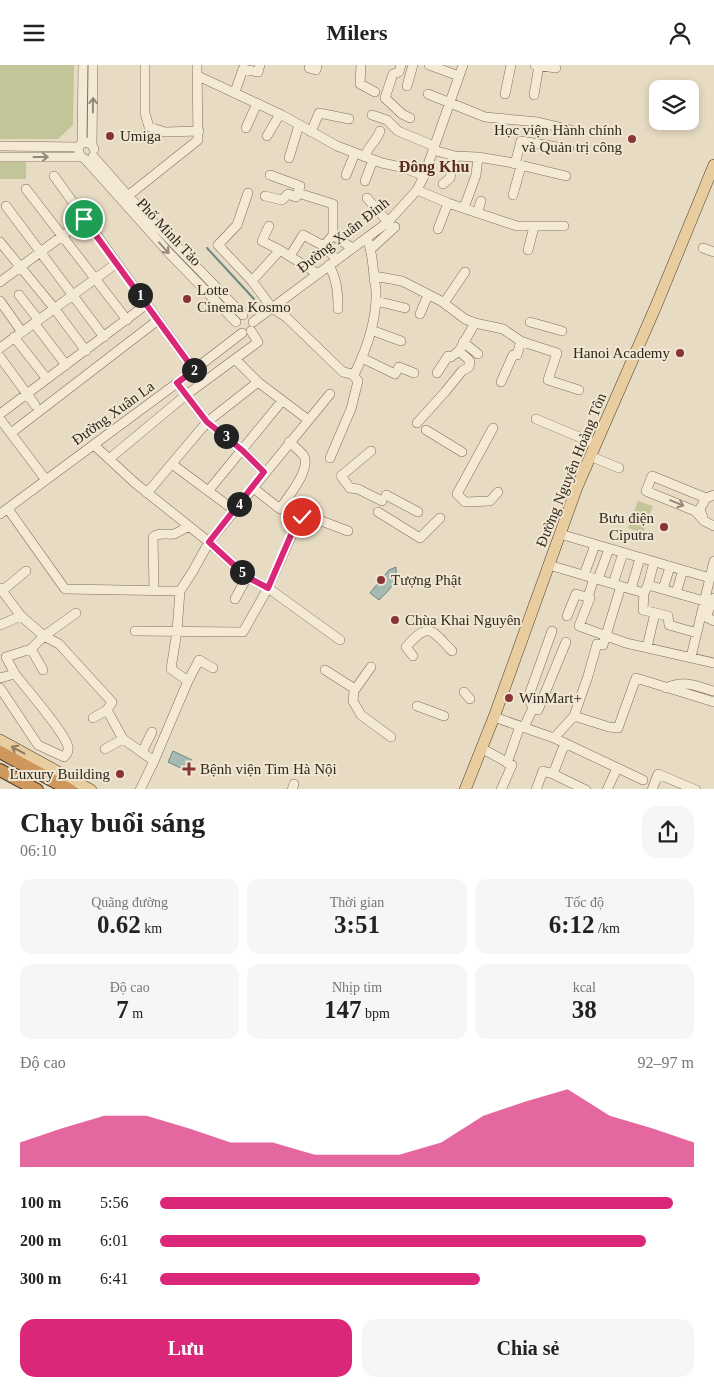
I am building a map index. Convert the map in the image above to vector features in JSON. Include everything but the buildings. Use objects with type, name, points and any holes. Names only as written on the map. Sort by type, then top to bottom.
[{"type":"highway","points":[[0,752],[70,789]]},
{"type":"highway","points":[[0,776],[37,789]]},
{"type":"main road","name":"Đường Nguyễn Hoàng Tôn","points":[[464,789],[494,717],[577,487],[711,183],[714,165]]},
{"type":"main road","points":[[0,740],[91,789]]},
{"type":"main road","points":[[0,776],[24,789]]},
{"type":"street","points":[[83,65],[80,145],[78,151],[86,157]]},
{"type":"street","points":[[0,157],[86,157],[94,151],[92,145],[93,65]]},
{"type":"street","points":[[145,65],[145,113],[149,127],[165,132],[198,131]]},
{"type":"street","points":[[125,198],[198,140],[198,65]]},
{"type":"street","points":[[235,92],[243,69],[258,72],[260,65]]},
{"type":"street","points":[[361,65],[360,84],[375,92]]},
{"type":"street","points":[[401,65],[399,72],[393,74],[385,98],[402,114],[410,118]]},
{"type":"street","points":[[407,86],[413,65]]},
{"type":"street","points":[[429,65],[459,76]]},
{"type":"street","name":"Đường Xuân Đỉnh","points":[[272,308],[336,259],[391,225],[417,190],[424,176],[463,65]]},
{"type":"street","points":[[506,94],[511,65]]},
{"type":"street","points":[[535,65],[556,68]]},
{"type":"street","points":[[534,95],[539,65]]},
{"type":"street","points":[[198,76],[280,114],[337,146],[369,158],[406,168],[424,176]]},
{"type":"street","points":[[428,94],[485,117],[538,122],[571,130]]},
{"type":"street","points":[[246,128],[257,103]]},
{"type":"street","points":[[311,131],[319,113],[349,119]]},
{"type":"street","points":[[267,135],[280,114]]},
{"type":"street","points":[[372,115],[387,120],[398,131],[455,156],[478,157],[566,176]]},
{"type":"street","points":[[289,158],[299,125]]},
{"type":"street","points":[[365,181],[369,158],[368,147],[377,140],[380,131]]},
{"type":"street","points":[[513,195],[521,141],[569,149]]},
{"type":"street","points":[[0,146],[80,145],[86,142],[92,145]]},
{"type":"street","points":[[346,175],[355,153]]},
{"type":"street","points":[[443,184],[450,177],[455,156]]},
{"type":"street","name":"Phố Minh Tảo","points":[[86,157],[240,318]]},
{"type":"street","points":[[464,208],[476,175],[478,157]]},
{"type":"street","points":[[265,196],[282,200],[288,194],[296,197],[300,186],[270,175]]},
{"type":"street","points":[[54,176],[194,370]]},
{"type":"street","points":[[26,189],[127,320]]},
{"type":"street","points":[[417,190],[448,203],[517,226],[564,226]]},
{"type":"street","points":[[248,193],[237,225],[218,245],[252,281],[272,308],[286,317],[343,372],[352,374],[358,381],[351,409],[330,458]]},
{"type":"street","points":[[298,193],[334,203],[332,235],[324,246]]},
{"type":"street","points":[[367,198],[391,225],[371,249]]},
{"type":"street","points":[[477,213],[481,201]]},
{"type":"street","points":[[438,229],[448,203]]},
{"type":"street","points":[[6,207],[74,294],[104,337]]},
{"type":"street","points":[[0,282],[84,219]]},
{"type":"street","points":[[269,226],[262,241],[318,274]]},
{"type":"street","points":[[528,250],[534,227]]},
{"type":"street","points":[[290,256],[303,235],[324,246],[336,259]]},
{"type":"street","points":[[332,235],[352,248]]},
{"type":"street","points":[[352,374],[355,373],[362,358],[371,330],[376,301],[374,263],[367,239]]},
{"type":"street","points":[[0,242],[54,308],[86,351]]},
{"type":"street","points":[[704,248],[714,252]]},
{"type":"street","points":[[252,281],[280,250]]},
{"type":"street","points":[[0,348],[117,263]]},
{"type":"street","points":[[329,265],[335,276],[338,292],[338,309]]},
{"type":"street","points":[[444,303],[465,272]]},
{"type":"street","points":[[374,276],[402,281],[444,303],[465,319],[503,329],[522,342],[557,353],[548,380],[579,390]]},
{"type":"street","points":[[19,295],[66,365]]},
{"type":"street","points":[[420,314],[428,295]]},
{"type":"street","points":[[0,301],[18,334],[47,379]]},
{"type":"street","points":[[376,301],[405,308]]},
{"type":"street","points":[[46,480],[0,418],[27,394],[147,304]]},
{"type":"street","name":"Đường Xuân La","points":[[4,512],[225,348],[272,308]]},
{"type":"street","points":[[109,459],[186,395],[258,342],[249,329],[250,317],[240,318],[236,328],[249,329]]},
{"type":"street","points":[[11,433],[158,320]]},
{"type":"street","points":[[530,322],[562,331]]},
{"type":"street","points":[[437,373],[448,356],[451,357],[461,347],[475,323]]},
{"type":"street","points":[[371,330],[402,341]]},
{"type":"street","points":[[501,382],[513,355],[517,355],[522,342]]},
{"type":"street","points":[[461,347],[478,354]]},
{"type":"street","points":[[417,423],[462,371],[468,367],[470,362],[461,347]]},
{"type":"street","points":[[0,357],[35,405]]},
{"type":"street","points":[[362,358],[395,374],[399,367],[414,373]]},
{"type":"street","points":[[236,359],[258,382],[307,419]]},
{"type":"street","points":[[147,493],[207,422],[258,382]]},
{"type":"street","points":[[177,383],[207,422],[242,450],[264,472]]},
{"type":"street","points":[[188,681],[170,669],[177,631],[180,591],[194,571],[209,542],[307,419],[330,394]]},
{"type":"street","points":[[209,490],[282,401]]},
{"type":"street","points":[[536,419],[596,444]]},
{"type":"street","points":[[494,428],[457,494],[465,502],[477,503],[490,501],[498,492]]},
{"type":"street","points":[[426,430],[462,452]]},
{"type":"street","points":[[252,487],[280,509],[303,474],[306,463],[304,456],[289,443]]},
{"type":"street","points":[[94,445],[147,493],[209,542],[247,577],[268,588],[340,640]]},
{"type":"street","points":[[371,451],[341,476],[350,488],[384,498],[418,513]]},
{"type":"street","points":[[590,456],[619,468]]},
{"type":"street","points":[[172,464],[234,510]]},
{"type":"street","points":[[704,521],[700,509],[711,495],[652,476],[646,491],[695,511],[704,521],[714,526]]},
{"type":"street","points":[[4,512],[65,589],[180,591]]},
{"type":"street","points":[[378,512],[420,538],[440,518]]},
{"type":"street","points":[[135,631],[243,632],[268,588],[299,519],[308,516],[348,531]]},
{"type":"street","points":[[154,590],[153,537],[158,534],[172,534],[189,526]]},
{"type":"street","points":[[560,534],[710,578]]},
{"type":"street","points":[[584,575],[595,545]]},
{"type":"street","points":[[608,549],[588,597],[590,598],[579,626],[626,643],[714,663]]},
{"type":"street","points":[[554,738],[574,716],[588,677],[597,643],[603,645],[607,637],[623,553]]},
{"type":"street","points":[[631,589],[640,558]]},
{"type":"street","points":[[691,657],[714,561]]},
{"type":"street","points":[[654,562],[646,589],[643,610],[668,616],[669,625],[697,633]]},
{"type":"street","points":[[548,565],[631,589],[663,589],[704,601]]},
{"type":"street","points":[[663,589],[670,567]]},
{"type":"street","points":[[26,571],[1,589],[21,616],[44,636],[59,644],[112,702],[107,710],[93,718]]},
{"type":"street","points":[[676,593],[683,571]]},
{"type":"street","points":[[235,599],[247,577]]},
{"type":"street","points":[[567,616],[576,594],[588,597]]},
{"type":"street","points":[[714,598],[706,617],[714,621]]},
{"type":"street","points":[[0,688],[38,745],[64,757],[68,745],[62,734],[15,674],[6,657],[31,649],[44,636],[76,613]]},
{"type":"street","points":[[647,647],[655,613]]},
{"type":"street","points":[[0,625],[21,616]]},
{"type":"street","points":[[414,656],[406,647],[419,633],[426,630],[432,631],[452,651]]},
{"type":"street","points":[[552,631],[528,698],[533,708],[538,710],[566,642]]},
{"type":"street","points":[[31,649],[43,670]]},
{"type":"street","points":[[140,789],[199,660],[213,668]]},
{"type":"street","points":[[371,667],[356,689],[353,701],[361,715],[391,737]]},
{"type":"street","points":[[325,670],[356,689]]},
{"type":"street","points":[[0,679],[15,674]]},
{"type":"street","points":[[574,716],[618,728],[636,678],[714,702]]},
{"type":"street","points":[[666,688],[682,683],[692,684],[713,691]]},
{"type":"street","points":[[464,692],[470,699]]},
{"type":"street","points":[[417,705],[444,716]]},
{"type":"street","points":[[507,763],[522,726],[533,708]]},
{"type":"street","points":[[107,710],[123,739],[154,761]]},
{"type":"street","points":[[494,717],[554,738],[643,780]]},
{"type":"street","points":[[142,752],[152,732]]},
{"type":"street","points":[[105,749],[123,739]]},
{"type":"street","points":[[553,775],[565,743]]},
{"type":"street","points":[[481,749],[512,765],[500,789]]},
{"type":"street","points":[[607,789],[617,768]]},
{"type":"street","points":[[536,789],[543,771],[586,789]]},
{"type":"street","points":[[652,789],[658,775],[696,789]]},
{"type":"green space","points":[[0,65],[74,65],[73,125],[58,139],[0,139]]},
{"type":"green space","points":[[0,162],[26,162],[26,179],[0,179]]},
{"type":"green space","points":[[638,501],[653,506],[643,533],[628,528]]},
{"type":"water","points":[[396,567],[394,582],[379,600],[370,593],[389,570]]},
{"type":"water","points":[[173,751],[192,760],[187,771],[168,762]]},
{"type":"waterway","points":[[207,248],[254,299]]},
{"type":"place","name":"Umiga","points":[[110,136]]},
{"type":"place","name":"Học viện Hành chính và Quản trị công","points":[[632,139]]},
{"type":"place","name":"Lotte Cinema Kosmo","points":[[187,299]]},
{"type":"place","name":"Hanoi Academy","points":[[680,353]]},
{"type":"place","name":"Bưu điện Ciputra","points":[[664,527]]},
{"type":"place","name":"Tượng Phật","points":[[381,580]]},
{"type":"place","name":"Chùa Khai Nguyên","points":[[395,620]]},
{"type":"place","name":"WinMart+","points":[[509,698]]},
{"type":"place","name":"Bệnh viện Tim Hà Nội","points":[[189,769]]},
{"type":"place","name":"Luxury Building","points":[[120,774]]},
{"type":"district","name":"Đông Khu","points":[[434,166]]},
{"type":"route","points":[[84,219],[194,370],[177,383],[207,422],[242,450],[264,472],[209,542],[247,577],[268,588],[294,528],[302,517]]}]
